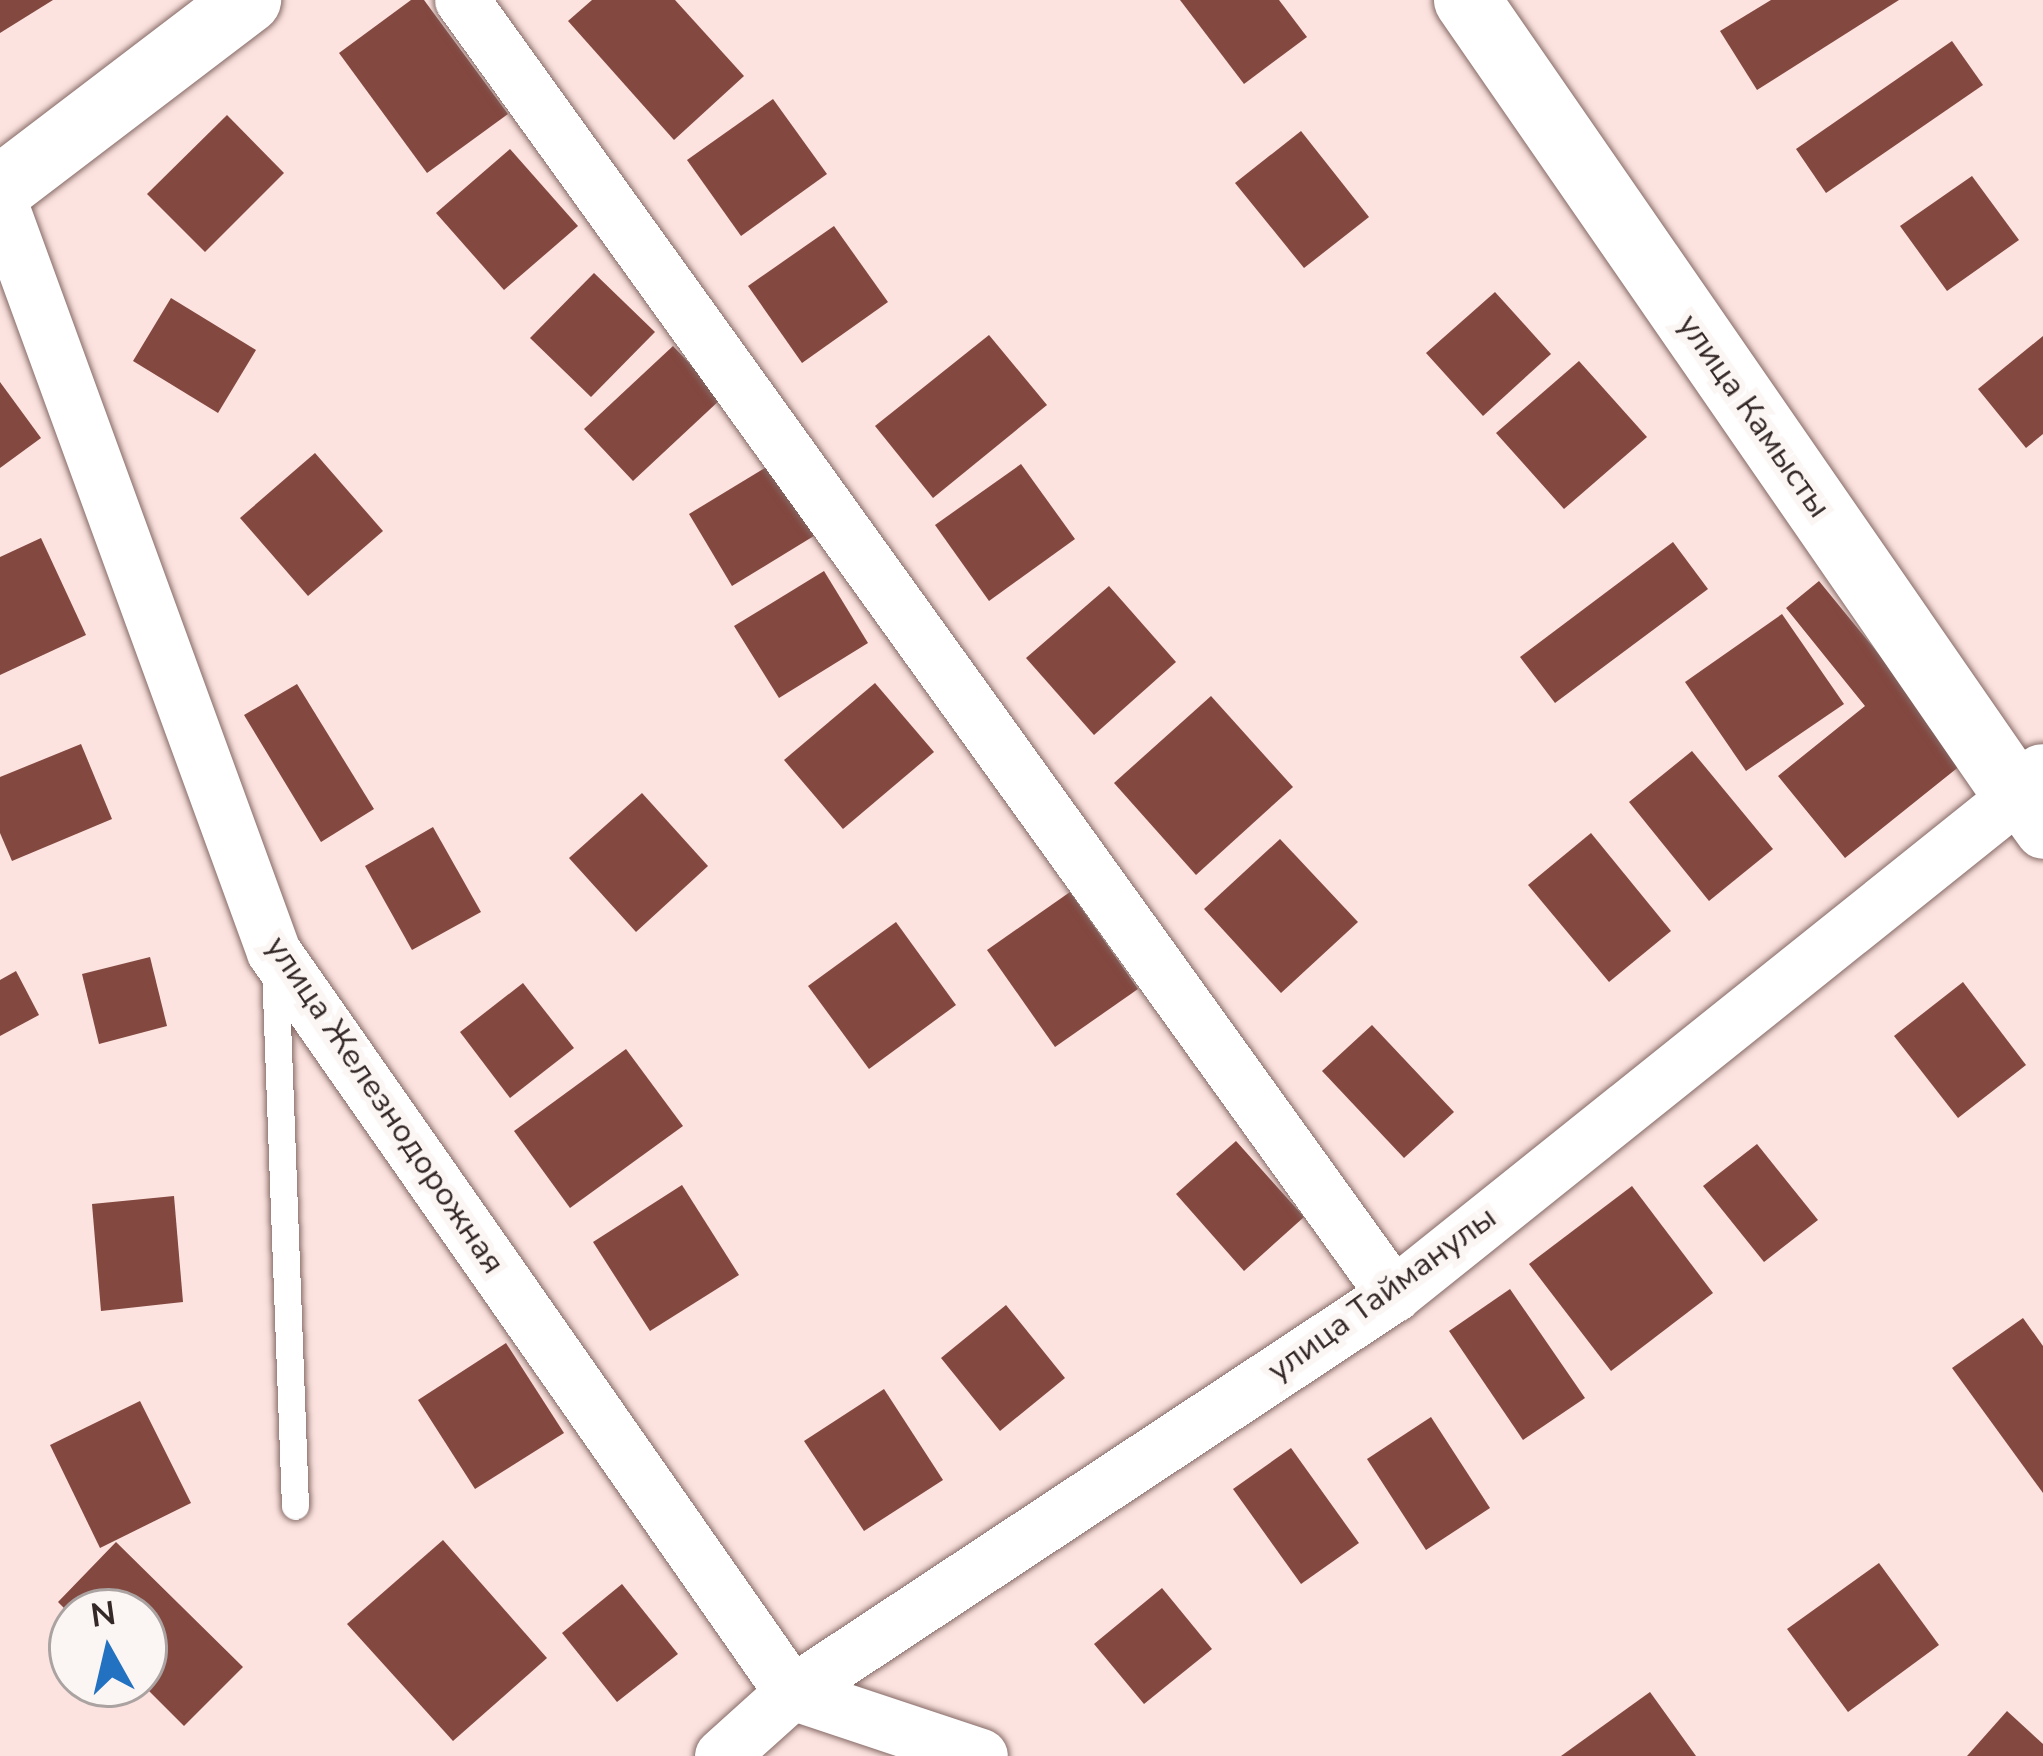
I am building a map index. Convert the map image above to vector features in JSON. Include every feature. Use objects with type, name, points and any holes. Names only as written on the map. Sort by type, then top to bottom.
[{"type":"street","points":[[0,189],[248,0]]},
{"type":"street","points":[[462,0],[1394,1294]]},
{"type":"street","name":"улица Камысты","points":[[1467,0],[2034,802]]},
{"type":"street","name":"улица Железнодорожная","points":[[0,201],[274,952],[792,1693]]},
{"type":"street","name":"улица Тайманулы","points":[[722,1756],[792,1693],[1394,1294],[2034,802]]},
{"type":"street","points":[[792,1693],[981,1756]]},
{"type":"lane","points":[[274,952],[295,1506]]},
{"type":"building","points":[[0,0],[53,0],[0,33]]},
{"type":"building","points":[[411,0],[424,0],[508,114],[427,173],[339,53]]},
{"type":"building","points":[[592,0],[675,0],[744,76],[674,140],[568,21]]},
{"type":"building","points":[[1180,0],[1279,0],[1307,37],[1244,84]]},
{"type":"building","points":[[1771,0],[1899,0],[1757,90],[1720,31]]},
{"type":"building","points":[[1952,41],[1983,85],[1826,193],[1796,149]]},
{"type":"building","points":[[773,99],[827,174],[741,236],[687,160]]},
{"type":"building","points":[[227,115],[284,173],[205,252],[147,194]]},
{"type":"building","points":[[1301,131],[1369,217],[1304,268],[1235,183]]},
{"type":"building","points":[[510,149],[578,226],[504,290],[436,213]]},
{"type":"building","points":[[1972,176],[2019,240],[1947,291],[1900,226]]},
{"type":"building","points":[[834,226],[888,302],[802,363],[748,286]]},
{"type":"building","points":[[594,273],[655,332],[591,397],[530,338]]},
{"type":"building","points":[[1495,292],[1551,354],[1483,416],[1426,353]]},
{"type":"building","points":[[171,298],[256,350],[218,413],[133,361]]},
{"type":"building","points":[[989,335],[1047,405],[933,498],[875,426]]},
{"type":"building","points":[[2043,336],[2043,434],[2026,448],[1978,389]]},
{"type":"building","points":[[673,346],[722,398],[633,481],[584,429]]},
{"type":"building","points":[[1579,361],[1647,437],[1564,509],[1496,433]]},
{"type":"building","points":[[0,382],[41,438],[0,468]]},
{"type":"building","points":[[315,453],[383,531],[308,596],[240,518]]},
{"type":"building","points":[[778,460],[822,531],[732,586],[689,514]]},
{"type":"building","points":[[1021,464],[1075,539],[989,601],[935,525]]},
{"type":"building","points":[[41,538],[86,635],[0,675],[0,557]]},
{"type":"building","points":[[1673,542],[1708,589],[1555,703],[1520,657]]},
{"type":"building","points":[[824,571],[868,643],[779,698],[734,626]]},
{"type":"building","points":[[1819,581],[1966,761],[1845,858],[1778,776],[1865,706],[1786,608]]},
{"type":"building","points":[[1109,586],[1176,662],[1094,735],[1026,658]]},
{"type":"building","points":[[1782,614],[1844,704],[1746,771],[1685,682]]},
{"type":"building","points":[[875,683],[934,752],[843,829],[784,760]]},
{"type":"building","points":[[297,684],[374,809],[321,842],[244,715]]},
{"type":"building","points":[[1211,696],[1293,787],[1196,875],[1114,783]]},
{"type":"building","points":[[81,744],[112,819],[12,861],[0,833],[0,777]]},
{"type":"building","points":[[1692,751],[1773,849],[1709,901],[1629,802]]},
{"type":"building","points":[[642,793],[708,866],[636,932],[569,858]]},
{"type":"building","points":[[433,827],[481,912],[412,950],[365,866]]},
{"type":"building","points":[[1591,833],[1671,931],[1609,982],[1528,885]]},
{"type":"building","points":[[1280,839],[1358,922],[1281,993],[1204,909]]},
{"type":"building","points":[[1070,892],[1138,989],[1055,1047],[987,950]]},
{"type":"building","points":[[896,922],[956,1005],[869,1069],[808,986]]},
{"type":"building","points":[[150,957],[167,1026],[99,1044],[82,974]]},
{"type":"building","points":[[16,971],[39,1015],[0,1036],[0,980]]},
{"type":"building","points":[[1963,982],[2026,1065],[1958,1118],[1894,1036]]},
{"type":"building","points":[[523,983],[574,1048],[510,1098],[460,1032]]},
{"type":"building","points":[[1372,1025],[1454,1112],[1404,1158],[1322,1071]]},
{"type":"building","points":[[626,1049],[683,1126],[570,1208],[514,1131]]},
{"type":"building","points":[[1236,1141],[1304,1217],[1244,1271],[1176,1194]]},
{"type":"building","points":[[1757,1144],[1818,1220],[1764,1262],[1703,1186]]},
{"type":"building","points":[[682,1185],[739,1275],[650,1331],[593,1242]]},
{"type":"building","points":[[1632,1186],[1713,1293],[1611,1371],[1529,1264]]},
{"type":"building","points":[[174,1196],[183,1302],[101,1311],[92,1204]]},
{"type":"building","points":[[1510,1289],[1585,1398],[1523,1440],[1449,1331]]},
{"type":"building","points":[[1006,1305],[1065,1378],[1000,1431],[941,1358]]},
{"type":"building","points":[[2023,1318],[2043,1346],[2043,1493],[1952,1368]]},
{"type":"building","points":[[506,1343],[564,1433],[475,1489],[418,1400]]},
{"type":"building","points":[[884,1389],[943,1480],[864,1531],[804,1441]]},
{"type":"building","points":[[140,1401],[191,1503],[100,1548],[50,1445]]},
{"type":"building","points":[[1431,1417],[1490,1508],[1426,1550],[1367,1459]]},
{"type":"building","points":[[1291,1448],[1359,1543],[1301,1584],[1233,1489]]},
{"type":"building","points":[[443,1540],[547,1658],[453,1741],[347,1624]]},
{"type":"building","points":[[116,1542],[163,1588],[72,1588]]},
{"type":"building","points":[[1879,1563],[1939,1645],[1848,1712],[1787,1629]]},
{"type":"building","points":[[622,1584],[678,1654],[617,1702],[562,1633]]},
{"type":"building","points":[[1162,1588],[1212,1649],[1144,1704],[1094,1644]]},
{"type":"building","points":[[168,1593],[243,1667],[184,1726],[166,1708]]},
{"type":"building","points":[[1650,1692],[1696,1756],[1561,1756]]},
{"type":"building","points":[[2007,1711],[2043,1744],[2043,1756],[1967,1756]]}]
